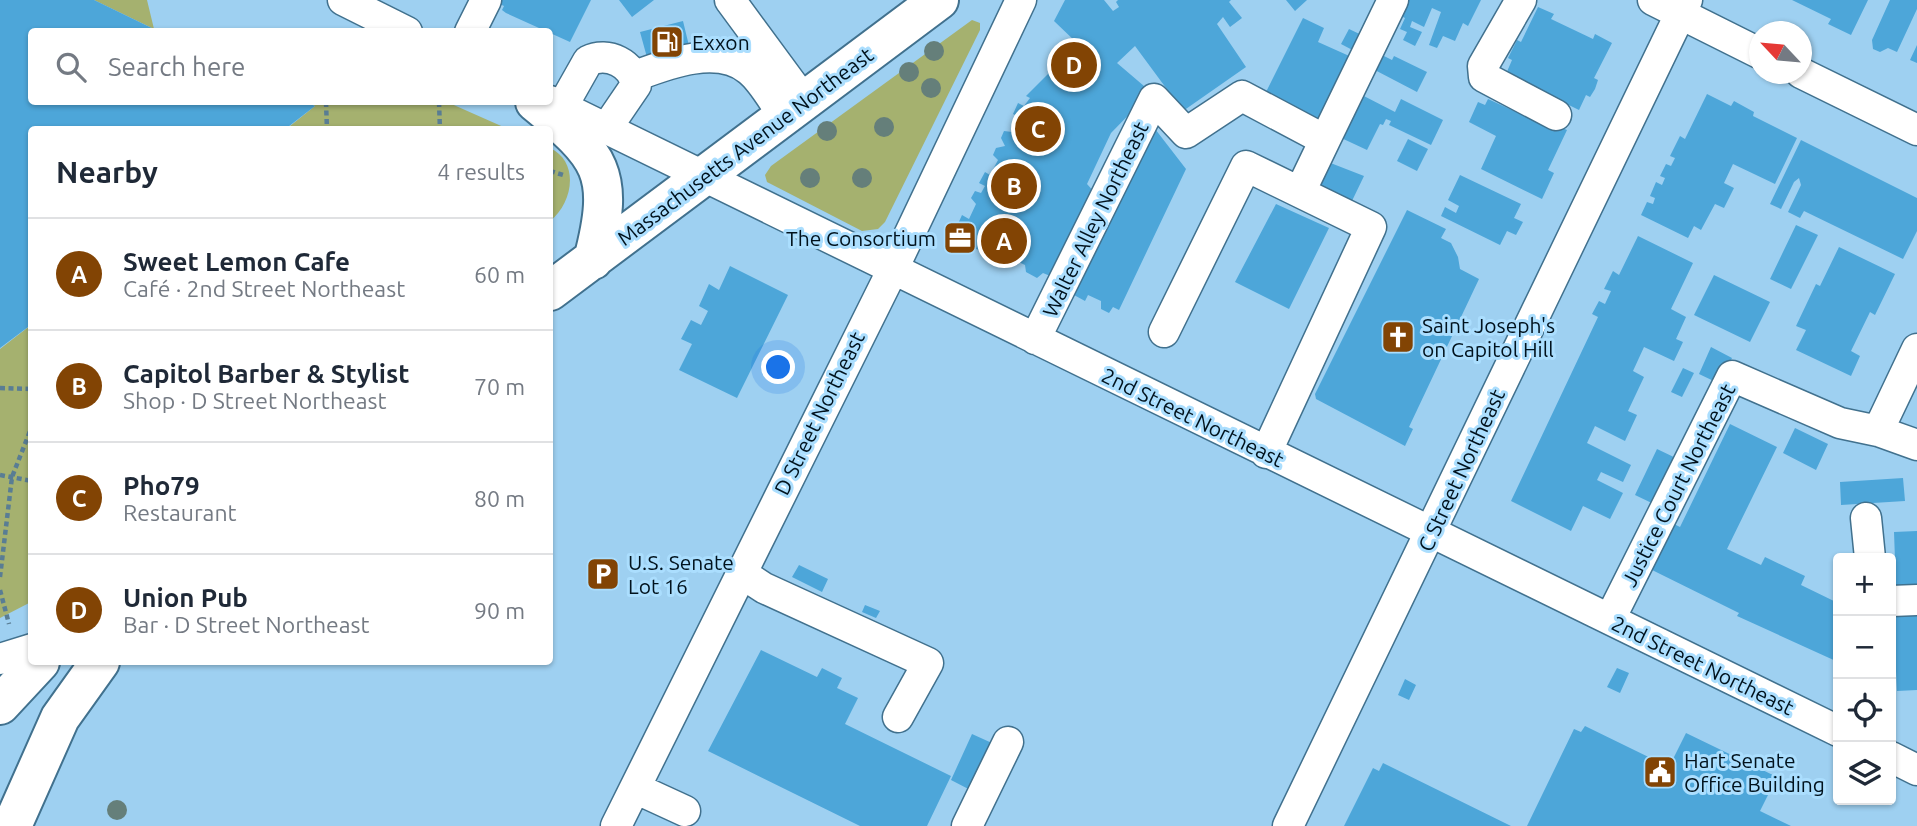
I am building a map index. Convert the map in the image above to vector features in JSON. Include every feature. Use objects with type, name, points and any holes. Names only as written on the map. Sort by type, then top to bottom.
[{"type":"main road","name":"Massachusetts Avenue Northeast","points":[[553,289],[939,0]]},
{"type":"main road","points":[[551,105],[592,153],[601,178],[603,215],[593,260]]},
{"type":"main road","points":[[0,705],[37,665]]},
{"type":"main road","points":[[12,826],[60,718],[98,665]]},
{"type":"street","points":[[343,0],[399,28]]},
{"type":"street","points":[[472,28],[486,0]]},
{"type":"street","points":[[730,0],[795,110]]},
{"type":"street","name":"D Street Northeast","points":[[616,826],[893,269],[1021,0]]},
{"type":"street","points":[[1300,192],[1393,0]]},
{"type":"street","points":[[1521,0],[1483,66],[1484,77],[1556,116]]},
{"type":"street","points":[[1653,0],[1684,7],[1749,47]]},
{"type":"street","name":"C Street Northeast","points":[[1288,826],[1684,7]]},
{"type":"street","points":[[553,99],[583,65],[594,58],[610,58],[624,64],[635,76],[636,85],[606,129]]},
{"type":"street","points":[[635,76],[672,62],[730,59],[749,70],[795,110]]},
{"type":"street","points":[[1812,79],[1917,130]]},
{"type":"street","name":"Walter Alley Northeast","points":[[1035,339],[1154,99],[1186,132],[1242,96],[1325,140]]},
{"type":"street","name":"2nd Street Northeast","points":[[553,105],[1833,729]]},
{"type":"street","points":[[1164,332],[1246,166],[1371,227],[1266,453]]},
{"type":"street","points":[[1917,349],[1878,431],[1917,445]]},
{"type":"street","name":"Justice Court Northeast","points":[[1610,619],[1732,376],[1839,423],[1878,431]]},
{"type":"street","points":[[1866,518],[1870,553]]},
{"type":"street","points":[[741,573],[764,588],[929,663],[898,717]]},
{"type":"street","points":[[1896,601],[1917,600]]},
{"type":"street","points":[[0,659],[28,650]]},
{"type":"street","points":[[967,826],[1008,742]]},
{"type":"street","points":[[1896,760],[1917,770]]},
{"type":"street","points":[[635,788],[685,811]]},
{"type":"path","points":[[326,105],[327,126]]},
{"type":"path","points":[[439,105],[440,126]]},
{"type":"path","points":[[0,387],[28,389]]},
{"type":"path","points":[[0,577],[12,477],[28,436]]},
{"type":"path","points":[[0,475],[28,480]]},
{"type":"path","points":[[0,590],[9,624]]},
{"type":"green space","points":[[94,0],[147,0],[152,28]]},
{"type":"green space","points":[[972,20],[980,23],[980,30],[885,222],[878,229],[862,231],[767,182],[765,175],[771,166]]},
{"type":"green space","points":[[313,105],[454,105],[501,126],[290,126],[315,106]]},
{"type":"green space","points":[[553,150],[566,163],[570,183],[564,204],[553,218]]},
{"type":"green space","points":[[28,327],[28,604],[0,618],[0,349]]},
{"type":"building","points":[[0,0],[94,0],[152,28],[28,28],[28,105],[315,106],[289,126],[28,126],[28,327],[0,348]]},
{"type":"building","points":[[491,0],[591,0],[570,42],[553,34],[553,28],[539,28],[506,13],[502,10],[504,6]]},
{"type":"building","points":[[619,0],[654,0],[632,17]]},
{"type":"building","points":[[1065,0],[1104,0],[1113,11],[1119,7],[1116,2],[1118,0],[1231,0],[1229,2],[1242,18],[1230,27],[1223,17],[1217,24],[1246,67],[1183,111],[1135,46],[1117,63],[1151,92],[1111,133],[1087,184],[1096,194],[1055,278],[1043,273],[1037,278],[1026,272],[1025,265],[990,248],[985,253],[974,248],[974,239],[961,233],[963,229],[957,226],[962,215],[969,219],[976,204],[971,198],[975,191],[981,193],[985,186],[979,183],[985,172],[990,175],[998,160],[993,155],[996,148],[1005,146],[1001,138],[1004,131],[1012,132],[1019,117],[1013,114],[1018,103],[1024,106],[1030,98],[1026,96],[1078,44],[1054,21]]},
{"type":"building","points":[[1286,0],[1307,0],[1295,11]]},
{"type":"building","points":[[1408,0],[1481,0],[1468,26],[1463,23],[1455,41],[1443,36],[1437,48],[1429,45],[1441,12],[1432,8],[1424,27],[1412,21],[1410,27],[1422,32],[1415,46],[1403,40],[1407,32],[1400,29],[1405,18],[1401,16]]},
{"type":"building","points":[[1792,0],[1868,0],[1851,35],[1828,24],[1831,19]]},
{"type":"building","points":[[1890,0],[1917,0],[1917,9],[1897,52],[1888,48],[1880,52],[1873,49],[1872,40]]},
{"type":"building","points":[[1538,7],[1554,14],[1551,19],[1593,39],[1595,34],[1612,43],[1594,78],[1598,80],[1595,89],[1590,97],[1586,95],[1579,110],[1506,74],[1512,60],[1508,58],[1517,40],[1521,42]]},
{"type":"building","points":[[1303,18],[1324,28],[1318,42],[1356,59],[1325,130],[1284,109],[1287,103],[1266,92]]},
{"type":"building","points":[[683,21],[690,50],[648,61],[640,32]]},
{"type":"building","points":[[1349,29],[1368,38],[1360,54],[1341,44]]},
{"type":"building","points":[[1917,45],[1917,63],[1910,60]]},
{"type":"building","points":[[1378,53],[1392,60],[1394,56],[1427,72],[1417,92],[1371,68]]},
{"type":"building","points":[[1358,93],[1395,112],[1401,99],[1443,120],[1431,145],[1389,125],[1391,121],[1386,119],[1383,125],[1380,124],[1367,150],[1337,136]]},
{"type":"building","points":[[1707,94],[1731,106],[1734,101],[1754,112],[1753,116],[1797,138],[1775,184],[1733,164],[1724,183],[1734,188],[1724,208],[1715,204],[1701,230],[1694,226],[1688,238],[1641,215],[1647,202],[1653,204],[1655,198],[1650,196],[1656,182],[1662,185],[1665,178],[1660,176],[1666,164],[1671,166],[1675,158],[1670,156],[1680,136],[1685,139]]},
{"type":"building","points":[[1488,99],[1525,116],[1528,112],[1567,130],[1548,170],[1554,173],[1542,199],[1481,169],[1496,136],[1469,122],[1478,102],[1485,105]]},
{"type":"building","points":[[1152,125],[1186,169],[1119,310],[1113,307],[1109,313],[1101,309],[1101,301],[1088,295],[1085,301],[1074,295],[1077,288],[1074,287]]},
{"type":"building","points":[[1408,139],[1428,149],[1417,171],[1397,161]]},
{"type":"building","points":[[1801,140],[1917,198],[1917,231],[1903,259],[1804,211],[1800,218],[1788,212],[1801,185],[1799,178],[1794,182],[1781,209],[1770,204]]},
{"type":"building","points":[[1328,162],[1364,176],[1351,203],[1316,186]]},
{"type":"building","points":[[1460,175],[1521,204],[1514,218],[1523,222],[1516,235],[1507,231],[1500,245],[1441,216],[1445,207],[1456,213],[1459,206],[1448,200]]},
{"type":"building","points":[[1276,204],[1329,228],[1289,309],[1235,282]]},
{"type":"building","name":"Saint Joseph's on Capitol Hill","points":[[1407,210],[1446,229],[1441,238],[1451,243],[1460,269],[1479,279],[1409,427],[1413,429],[1405,446],[1316,399],[1315,394]]},
{"type":"building","points":[[1796,225],[1818,235],[1791,289],[1770,279]]},
{"type":"building","points":[[1638,236],[1693,263],[1671,309],[1686,317],[1676,339],[1683,342],[1674,361],[1644,347],[1633,371],[1644,377],[1628,411],[1637,415],[1625,441],[1595,426],[1587,443],[1631,465],[1623,482],[1601,472],[1597,480],[1623,493],[1610,519],[1583,506],[1571,531],[1511,501],[1598,317],[1592,314],[1599,301],[1605,304],[1611,291],[1604,289],[1613,271],[1619,275]]},
{"type":"building","points":[[1839,247],[1895,274],[1875,315],[1870,312],[1851,351],[1860,356],[1851,376],[1796,350],[1806,330],[1796,326],[1816,284],[1820,286]]},
{"type":"building","points":[[730,266],[788,295],[737,398],[679,370],[692,344],[681,339],[691,320],[701,325],[708,311],[699,306],[709,284],[719,290]]},
{"type":"building","points":[[1714,275],[1770,302],[1750,342],[1694,315]]},
{"type":"building","points":[[1711,347],[1732,358],[1720,384],[1699,374]]},
{"type":"building","points":[[1683,368],[1694,373],[1682,397],[1671,392]]},
{"type":"building","points":[[1730,424],[1777,447],[1727,549],[1761,565],[1765,557],[1805,576],[1801,585],[1833,601],[1833,660],[1737,616],[1739,613],[1646,567],[1668,521],[1680,527]]},
{"type":"building","points":[[1795,428],[1828,444],[1816,470],[1783,453]]},
{"type":"building","points":[[1657,449],[1680,460],[1658,506],[1635,495]]},
{"type":"building","points":[[1903,478],[1905,501],[1841,505],[1840,482]]},
{"type":"building","points":[[1917,531],[1917,586],[1896,587],[1894,532]]},
{"type":"building","points":[[799,565],[828,579],[822,592],[792,577]]},
{"type":"building","points":[[865,605],[880,611],[876,618],[862,612]]},
{"type":"building","points":[[1917,613],[1917,690],[1897,691],[1896,614]]},
{"type":"building","points":[[761,650],[817,677],[822,668],[842,678],[837,688],[858,698],[845,724],[951,776],[927,826],[860,826],[708,751]]},
{"type":"building","points":[[1617,668],[1629,673],[1620,693],[1607,687]]},
{"type":"building","points":[[1405,679],[1416,685],[1409,700],[1398,695]]},
{"type":"building","name":"Hart Senate Office Building","points":[[1585,726],[1669,767],[1686,733],[1777,777],[1760,811],[1791,826],[1527,826],[1574,729],[1581,732]]},
{"type":"building","points":[[972,734],[1003,748],[980,795],[951,780]]},
{"type":"building","points":[[1383,763],[1511,826],[1344,826],[1373,768],[1379,771]]},
{"type":"place","name":"Exxon","points":[[667,42]]},
{"type":"place","name":"Union Pub","points":[[1074,65]]},
{"type":"place","name":"Pho79","points":[[1038,129]]},
{"type":"place","name":"Capitol Barber & Stylist","points":[[1014,186]]},
{"type":"place","name":"The Consortium","points":[[960,238]]},
{"type":"place","name":"Sweet Lemon Cafe","points":[[1004,241]]},
{"type":"place","name":"Saint Joseph's on Capitol Hill","points":[[1398,337]]},
{"type":"place","name":"U.S. Senate Lot 16","points":[[603,574]]},
{"type":"place","name":"Hart Senate Office Building","points":[[1660,772]]}]
